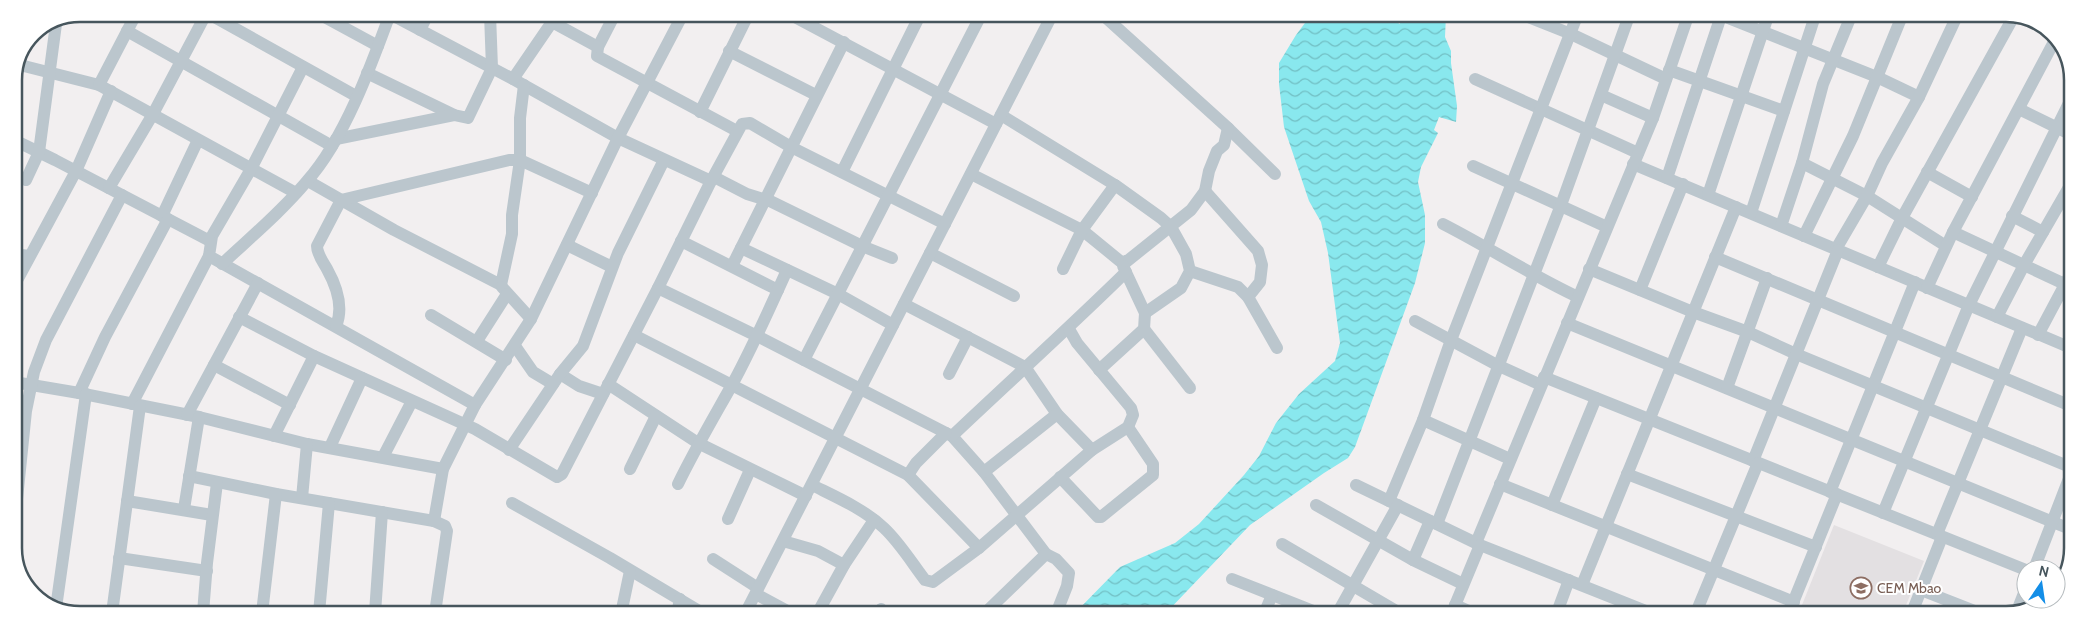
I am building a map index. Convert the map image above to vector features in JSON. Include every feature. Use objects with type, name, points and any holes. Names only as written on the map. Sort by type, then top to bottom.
[{"type":"street","points":[[99,85],[132,22]]},
{"type":"street","points":[[109,188],[153,114],[203,22]]},
{"type":"street","points":[[221,22],[356,96]]},
{"type":"street","points":[[334,22],[378,46]]},
{"type":"street","points":[[222,264],[308,181],[334,143],[368,73],[387,22]]},
{"type":"street","points":[[405,22],[519,82],[618,138],[664,160],[747,194],[764,198],[862,246],[892,258]]},
{"type":"street","points":[[420,30],[424,22]]},
{"type":"street","points":[[368,73],[454,115],[465,118],[470,116],[492,68],[490,22]]},
{"type":"street","points":[[477,341],[504,290],[520,160],[519,82],[547,22]]},
{"type":"street","points":[[556,22],[598,47]]},
{"type":"street","points":[[611,22],[598,47],[597,56],[737,131]]},
{"type":"street","points":[[434,521],[443,469],[465,424],[475,405],[531,319],[618,138],[679,22]]},
{"type":"street","points":[[700,112],[744,22]]},
{"type":"street","points":[[807,22],[941,94],[998,120],[1116,185],[1171,226],[1186,254],[1190,271],[1181,288],[1145,313]]},
{"type":"street","points":[[842,172],[912,22]]},
{"type":"street","points":[[804,360],[977,22]]},
{"type":"street","points":[[749,606],[1048,22]]},
{"type":"street","points":[[1111,22],[1228,128],[1275,174]]},
{"type":"street","points":[[1541,22],[1616,55],[1668,75],[1699,81],[1784,111]]},
{"type":"street","points":[[1342,606],[1378,540],[1394,503],[1451,340],[1575,22]]},
{"type":"street","points":[[1413,560],[1434,522],[1470,441],[1497,365],[1561,205],[1627,22]]},
{"type":"street","points":[[1455,606],[1510,459],[1653,118],[1686,22]]},
{"type":"street","points":[[1667,178],[1720,22]]},
{"type":"street","points":[[1739,22],[1834,59],[1919,97]]},
{"type":"street","points":[[1708,195],[1766,22]]},
{"type":"street","points":[[1752,214],[1813,22]]},
{"type":"street","points":[[1781,226],[1802,163],[1821,92],[1849,22]]},
{"type":"street","points":[[1804,236],[1833,180],[1900,22]]},
{"type":"street","points":[[1699,606],[1736,516],[1775,408],[1837,250],[1919,97],[1954,22]]},
{"type":"street","points":[[1878,267],[1902,218],[2010,23]]},
{"type":"street","points":[[26,180],[39,152],[56,29]]},
{"type":"street","points":[[127,31],[278,116],[334,143],[454,115]]},
{"type":"street","points":[[732,266],[764,198],[844,42]]},
{"type":"street","points":[[1927,288],[1953,232],[2052,46]]},
{"type":"street","points":[[729,52],[816,95]]},
{"type":"street","points":[[25,66],[99,85],[296,193]]},
{"type":"street","points":[[113,606],[127,501],[136,405],[209,256],[210,241],[251,169],[303,67]]},
{"type":"street","points":[[1475,79],[1588,130],[1667,178],[2064,345]]},
{"type":"street","points":[[23,268],[76,171],[111,91]]},
{"type":"street","points":[[1601,95],[1653,118]]},
{"type":"street","points":[[2019,109],[2063,131]]},
{"type":"street","points":[[1883,513],[1969,305],[2063,114]]},
{"type":"street","points":[[239,317],[314,356],[465,424],[554,476],[559,476],[562,474],[712,179],[742,124],[750,123],[791,146],[945,224]]},
{"type":"street","points":[[908,475],[916,463],[1069,329],[1126,262],[1190,210],[1205,190],[1209,170],[1217,151],[1224,145],[1228,128]]},
{"type":"street","points":[[57,601],[82,394],[104,337],[165,218],[198,140]]},
{"type":"street","points":[[23,144],[210,241]]},
{"type":"street","points":[[336,326],[340,316],[340,305],[335,287],[317,246],[341,200],[502,161],[520,160],[592,193]]},
{"type":"street","points":[[509,450],[556,379],[583,346],[612,267],[664,160]]},
{"type":"street","points":[[1802,163],[1867,196],[1946,246]]},
{"type":"street","points":[[1472,166],[1607,227]]},
{"type":"street","points":[[1927,172],[1972,197]]},
{"type":"street","points":[[971,174],[1082,230],[1123,267],[1145,313],[1144,329],[1190,388]]},
{"type":"street","points":[[308,181],[504,290],[531,319]]},
{"type":"street","points":[[1640,290],[1682,184]]},
{"type":"street","points":[[1063,269],[1082,230],[1116,185]]},
{"type":"street","points":[[1205,190],[1258,251],[1262,265],[1260,282],[1248,297]]},
{"type":"street","points":[[23,440],[26,411],[34,372],[46,340],[122,195]]},
{"type":"street","points":[[1997,317],[2024,264],[2063,198]]},
{"type":"street","points":[[1582,585],[1736,207]]},
{"type":"street","points":[[2012,216],[2042,232]]},
{"type":"street","points":[[1443,224],[1488,247],[1534,276],[1578,297]]},
{"type":"street","points":[[1953,232],[1994,252],[2063,280]]},
{"type":"street","points":[[681,241],[778,290]]},
{"type":"street","points":[[567,246],[612,267]]},
{"type":"street","points":[[741,248],[838,294],[894,325]]},
{"type":"street","points":[[930,253],[1014,296]]},
{"type":"street","points":[[23,255],[29,256]]},
{"type":"street","points":[[209,256],[475,405]]},
{"type":"street","points":[[1715,257],[2064,403]]},
{"type":"street","points":[[1589,269],[1693,312],[1748,332],[1796,354],[2064,464]]},
{"type":"street","points":[[678,484],[698,443],[757,336],[787,270]]},
{"type":"street","points":[[1190,271],[1238,287],[1248,297],[1277,348]]},
{"type":"street","points":[[1727,388],[1767,278]]},
{"type":"street","points":[[1792,606],[1816,547],[1851,439],[1915,282]]},
{"type":"street","points":[[184,509],[189,476],[193,416],[214,365],[258,283]]},
{"type":"street","points":[[658,288],[757,336],[949,435],[984,472],[1046,554],[1056,559],[1069,573],[1067,586],[1059,606]]},
{"type":"street","points":[[2038,335],[2063,291]]},
{"type":"street","points":[[904,304],[1024,367],[1057,414],[1092,450]]},
{"type":"street","points":[[431,315],[506,360]]},
{"type":"street","points":[[1414,321],[1497,365],[1596,398],[2016,566]]},
{"type":"street","points":[[1567,323],[2064,527]]},
{"type":"street","points":[[1915,606],[1958,483],[2022,328]]},
{"type":"street","points":[[515,346],[533,372],[579,386],[605,389],[656,416],[698,443],[750,470],[856,508],[886,530],[925,580],[933,582],[978,548],[1092,450],[1128,428],[1133,415],[1132,408],[1077,343],[1069,329]]},
{"type":"street","points":[[1100,370],[1144,329]]},
{"type":"street","points":[[634,335],[908,475],[978,548]]},
{"type":"street","points":[[949,374],[968,337]]},
{"type":"street","points":[[274,436],[314,356]]},
{"type":"street","points":[[214,365],[290,405]]},
{"type":"street","points":[[330,447],[362,378]]},
{"type":"street","points":[[23,384],[193,416],[307,444],[443,469]]},
{"type":"street","points":[[1552,505],[1596,398]]},
{"type":"street","points":[[383,457],[412,401]]},
{"type":"street","points":[[984,472],[1057,414]]},
{"type":"street","points":[[630,469],[656,416]]},
{"type":"street","points":[[1422,420],[1510,459]]},
{"type":"street","points":[[1060,477],[1098,517],[1101,517],[1153,475],[1154,464],[1128,428]]},
{"type":"street","points":[[302,498],[307,444]]},
{"type":"street","points":[[728,519],[750,470]]},
{"type":"street","points":[[1627,474],[1816,547]]},
{"type":"street","points":[[189,476],[276,494],[434,521],[445,526],[447,531],[436,606]]},
{"type":"street","points":[[204,606],[217,483]]},
{"type":"street","points":[[1500,484],[1794,602]]},
{"type":"street","points":[[1356,485],[1478,544],[1634,606]]},
{"type":"street","points":[[2038,559],[2064,492]]},
{"type":"street","points":[[263,606],[276,494]]},
{"type":"street","points":[[127,501],[184,509],[212,516]]},
{"type":"street","points":[[320,606],[329,503]]},
{"type":"street","points":[[512,503],[691,606]]},
{"type":"street","points":[[1316,505],[1413,560],[1463,584]]},
{"type":"street","points":[[376,606],[382,512]]},
{"type":"street","points":[[821,606],[844,565],[874,520]]},
{"type":"street","points":[[783,541],[818,551],[844,565]]},
{"type":"street","points":[[1282,544],[1389,606]]},
{"type":"street","points":[[992,606],[1046,554]]},
{"type":"street","points":[[119,558],[207,571]]},
{"type":"street","points":[[713,559],[780,606]]},
{"type":"street","points":[[623,606],[630,571]]},
{"type":"street","points":[[1232,579],[1300,606]]},
{"type":"street","points":[[1559,606],[1569,580]]},
{"type":"street","points":[[1921,590],[1962,606]]},
{"type":"street","points":[[1267,606],[1272,595]]},
{"type":"street","points":[[679,606],[680,599]]},
{"type":"shaded area","name":"CEM Mbao","points":[[1834,525],[1924,561],[1906,606],[1802,606]]},
{"type":"water","points":[[1306,22],[1398,22],[1399,24],[1402,22],[1446,22],[1445,37],[1451,51],[1457,106],[1456,122],[1439,117],[1434,130],[1438,133],[1421,167],[1418,182],[1425,215],[1425,243],[1415,283],[1355,447],[1348,458],[1250,525],[1173,606],[1082,606],[1120,567],[1175,543],[1199,524],[1259,456],[1276,423],[1299,394],[1335,361],[1340,343],[1328,253],[1321,222],[1309,201],[1284,127],[1279,84],[1279,63]]},
{"type":"place","name":"CEM Mbao","points":[[1861,588]]}]
